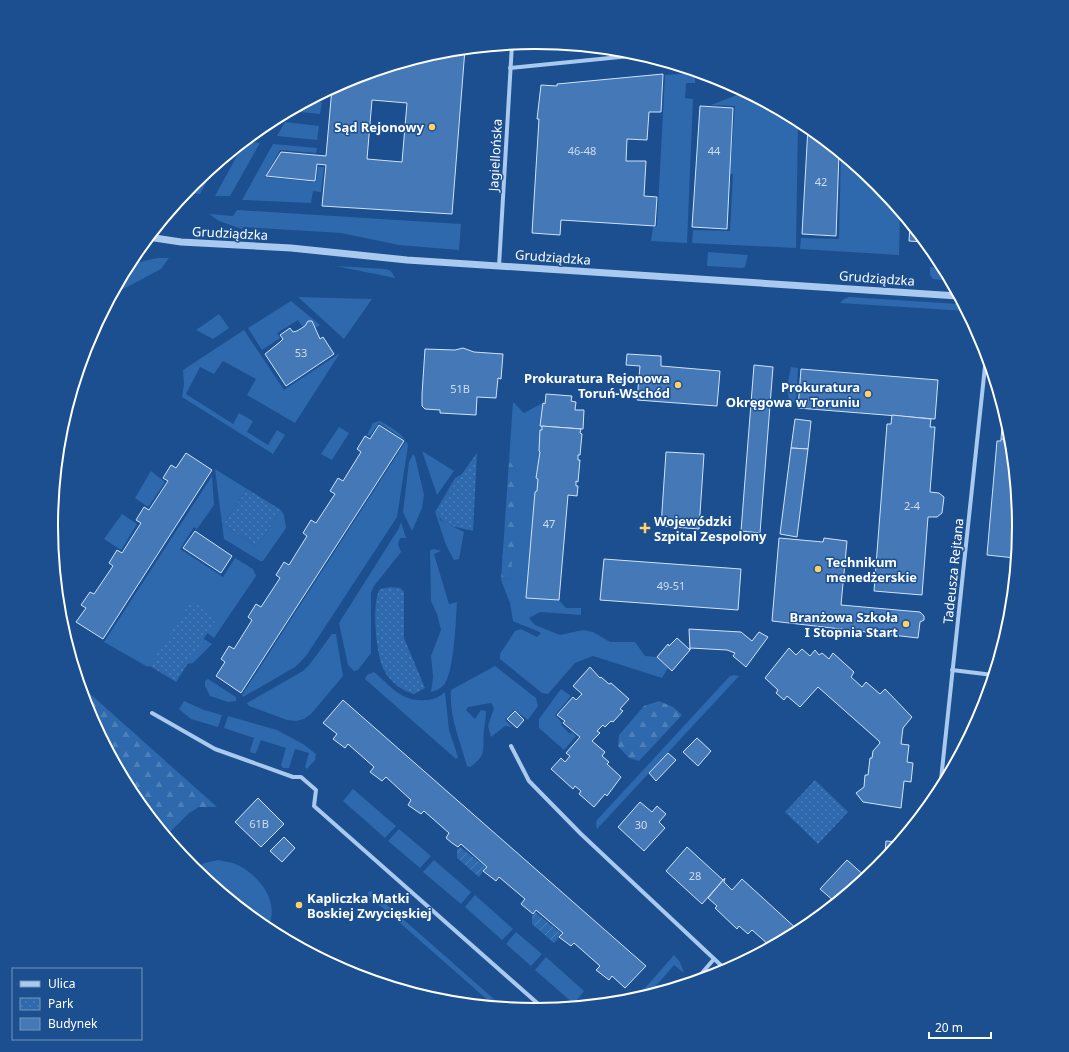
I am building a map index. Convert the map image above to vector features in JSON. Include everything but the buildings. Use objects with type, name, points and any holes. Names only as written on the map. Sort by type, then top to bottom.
[{"type":"street","name":"Jagiellońska","points":[[499,266],[512,50]]},
{"type":"street","points":[[510,68],[621,57]]},
{"type":"street","name":"Grudziądzka","points":[[154,239],[181,242],[291,248],[407,260],[952,296]]},
{"type":"street","name":"Tadeusza Rejtana","points":[[941,775],[985,369]]},
{"type":"street","points":[[952,670],[987,674]]},
{"type":"street","points":[[152,713],[215,749],[293,777],[301,777],[316,790],[314,806],[537,1003]]},
{"type":"street","points":[[511,746],[529,781],[581,834],[681,925],[721,965]]},
{"type":"street","points":[[702,973],[714,959]]},
{"type":"green space","points":[[687,74],[695,77],[695,83],[686,83],[685,98],[693,99],[687,243],[651,241],[653,227],[657,226],[665,75]]},
{"type":"green space","points":[[738,95],[798,128],[796,248],[692,243],[693,230],[730,231],[733,174],[730,174],[735,106],[711,105]]},
{"type":"green space","points":[[317,102],[322,102],[320,114],[298,112]]},
{"type":"green space","points":[[285,122],[319,126],[317,140],[277,136]]},
{"type":"green space","points":[[252,142],[260,143],[230,196],[215,196],[239,152]]},
{"type":"green space","points":[[273,144],[317,148],[316,153],[280,150],[265,177],[316,182],[318,167],[324,167],[321,192],[313,191],[311,203],[242,200]]},
{"type":"green space","points":[[841,161],[872,189],[900,220],[899,255],[800,249],[801,238],[839,239]]},
{"type":"green space","points":[[209,177],[200,194],[193,193]]},
{"type":"green space","points":[[237,210],[461,224],[459,250],[399,245],[341,233],[243,227],[242,229],[219,221],[209,214],[233,216]]},
{"type":"green space","points":[[708,252],[748,255],[745,267],[742,268],[707,266]]},
{"type":"green space","points":[[169,258],[161,269],[119,291],[136,264],[147,260]]},
{"type":"green space","points":[[336,266],[386,269],[391,271],[395,278]]},
{"type":"green space","points":[[930,267],[935,267],[943,280],[933,279],[930,275]]},
{"type":"green space","points":[[298,297],[372,299],[344,339]]},
{"type":"green space","points":[[849,297],[956,304],[960,311],[840,303]]},
{"type":"green space","points":[[291,301],[320,325],[307,333],[298,320],[277,333],[280,338],[262,350],[248,328]]},
{"type":"green space","points":[[219,314],[229,328],[213,339],[196,330]]},
{"type":"green space","points":[[244,330],[284,390],[340,353],[295,423],[247,395],[256,379],[223,361],[214,374],[200,367],[186,394],[233,424],[239,413],[253,421],[247,432],[268,445],[277,430],[285,435],[273,454],[182,397],[184,384],[183,370]]},
{"type":"green space","points":[[86,364],[86,370],[79,385]]},
{"type":"green space","points":[[791,367],[798,368],[796,403],[789,401],[787,387]]},
{"type":"green space","points":[[513,402],[524,413],[543,403],[542,430],[540,431],[540,452],[536,478],[538,479],[537,491],[535,492],[526,598],[559,600],[566,608],[581,608],[581,615],[540,612],[529,618],[535,625],[560,635],[583,630],[593,632],[610,642],[635,642],[645,656],[657,657],[668,668],[662,678],[593,656],[575,663],[548,694],[542,693],[500,659],[500,654],[515,631],[521,629],[537,637],[541,633],[513,621],[510,603],[501,580],[510,578],[517,472],[509,460]]},
{"type":"green space","points":[[380,421],[397,431],[406,441],[379,423],[370,436],[367,435],[373,423]]},
{"type":"green space","points":[[339,427],[349,433],[332,460],[321,454]]},
{"type":"green space","points":[[406,441],[408,446],[397,517],[306,656],[295,667],[243,697],[242,695]]},
{"type":"green space","points":[[422,451],[454,471],[437,495]]},
{"type":"green space","points":[[477,453],[473,531],[455,527],[443,522],[438,513],[439,506]]},
{"type":"green space","points":[[413,454],[424,495],[422,508],[412,531],[403,512],[409,462]]},
{"type":"green space","points":[[509,460],[517,472],[519,508],[510,578],[501,580]]},
{"type":"green space","points":[[215,469],[247,489],[223,524],[257,547],[281,510],[284,515],[286,528],[263,561],[260,561],[224,539]]},
{"type":"green space","points":[[151,471],[165,482],[148,507],[135,498]]},
{"type":"green space","points":[[462,474],[439,506],[438,511],[440,520],[464,532],[459,559],[454,560],[446,545],[435,512],[455,478]]},
{"type":"green space","points":[[212,476],[214,505],[197,529],[194,527],[180,549],[223,577],[235,558],[253,569],[256,576],[214,638],[200,628],[190,630],[212,644],[193,663],[160,668],[146,666],[104,642]]},
{"type":"green space","points":[[247,489],[281,510],[257,547],[223,524]]},
{"type":"green space","points":[[122,514],[137,524],[121,550],[104,539]]},
{"type":"green space","points":[[401,522],[406,538],[400,538],[398,544],[401,552],[374,586],[371,593],[371,653],[358,670],[354,671],[348,665],[339,623],[399,528]]},
{"type":"green space","points":[[434,549],[441,551],[434,554],[449,604],[457,602],[454,645],[450,669],[444,685],[438,690],[431,692],[433,677],[431,656],[441,630],[437,614],[431,601],[430,550]]},
{"type":"green space","points":[[391,587],[400,588],[404,592],[404,638],[425,688],[414,694],[397,686],[390,679],[385,672],[379,655],[375,617],[377,596],[380,589]]},
{"type":"green space","points":[[191,601],[217,618],[176,682],[150,666]]},
{"type":"green space","points":[[332,634],[336,634],[343,676],[311,714],[304,719],[296,721],[287,720],[249,706],[247,703],[303,671]]},
{"type":"green space","points":[[495,666],[536,698],[538,706],[528,720],[514,710],[505,720],[512,727],[505,726],[491,737],[488,726],[494,708],[491,703],[468,707],[466,710],[475,719],[481,710],[486,711],[482,755],[476,763],[470,767],[467,766],[453,719],[451,690]]},
{"type":"green space","points":[[374,672],[391,688],[409,698],[417,700],[431,700],[445,692],[449,730],[458,757],[456,759],[365,679],[367,675]]},
{"type":"green space","points":[[730,676],[739,676],[597,829],[597,820]]},
{"type":"green space","points":[[208,679],[236,697],[236,701],[228,702],[210,696],[205,686],[205,681]]},
{"type":"green space","points":[[561,689],[571,696],[555,715],[562,723],[561,725],[570,734],[572,732],[576,736],[564,750],[539,728],[539,719]]},
{"type":"green space","points":[[88,692],[217,807],[199,807],[189,813],[169,833],[138,791],[121,764],[94,709]]},
{"type":"green space","points":[[184,701],[204,710],[222,715],[218,727],[191,719],[179,709]]},
{"type":"green space","points":[[659,701],[673,707],[682,715],[639,761],[629,758],[618,746],[619,735],[644,706]]},
{"type":"green space","points":[[228,716],[277,730],[303,744],[316,754],[315,760],[307,769],[305,767],[309,753],[295,749],[289,768],[283,768],[281,765],[286,748],[261,740],[256,753],[252,753],[250,751],[254,738],[224,728]]},
{"type":"green space","points":[[815,780],[848,812],[818,844],[785,812]]},
{"type":"green space","points":[[353,789],[396,826],[385,838],[343,801]]},
{"type":"green space","points":[[399,829],[431,856],[420,868],[388,841]]},
{"type":"green space","points":[[460,847],[486,867],[479,877],[457,858],[457,850]]},
{"type":"green space","points":[[218,860],[233,863],[243,868],[259,881],[270,899],[272,909],[269,923],[220,885],[200,866],[204,863]]},
{"type":"green space","points":[[434,860],[471,892],[461,904],[423,872]]},
{"type":"green space","points":[[371,891],[497,1001],[488,1001],[375,901],[376,897],[374,896],[372,899],[368,892]]},
{"type":"green space","points":[[475,895],[513,929],[502,940],[465,907]]},
{"type":"green space","points":[[535,912],[562,934],[554,943],[532,924],[532,916]]},
{"type":"green space","points":[[516,932],[542,954],[531,966],[506,944]]},
{"type":"green space","points":[[674,955],[680,962],[684,973],[674,965],[654,988],[640,991],[646,987]]},
{"type":"green space","points":[[546,957],[584,991],[576,1001],[571,1002],[535,970]]},
{"type":"place","name":"Sąd Rejonowy","points":[[432,127]]},
{"type":"place","name":"Prokuratura Rejonowa Toruń-Wschód","points":[[678,385]]},
{"type":"place","name":"Prokuratura Okręgowa w Toruniu","points":[[868,394]]},
{"type":"place","name":"Wojewódzki Szpital Zespolony","points":[[645,528]]},
{"type":"place","name":"Technikum menedżerskie","points":[[818,569]]},
{"type":"place","name":"Branżowa Szkoła I Stopnia Start","points":[[906,624]]},
{"type":"place","name":"Kapliczka Matki Boskiej Zwycięskiej","points":[[299,905]]}]
